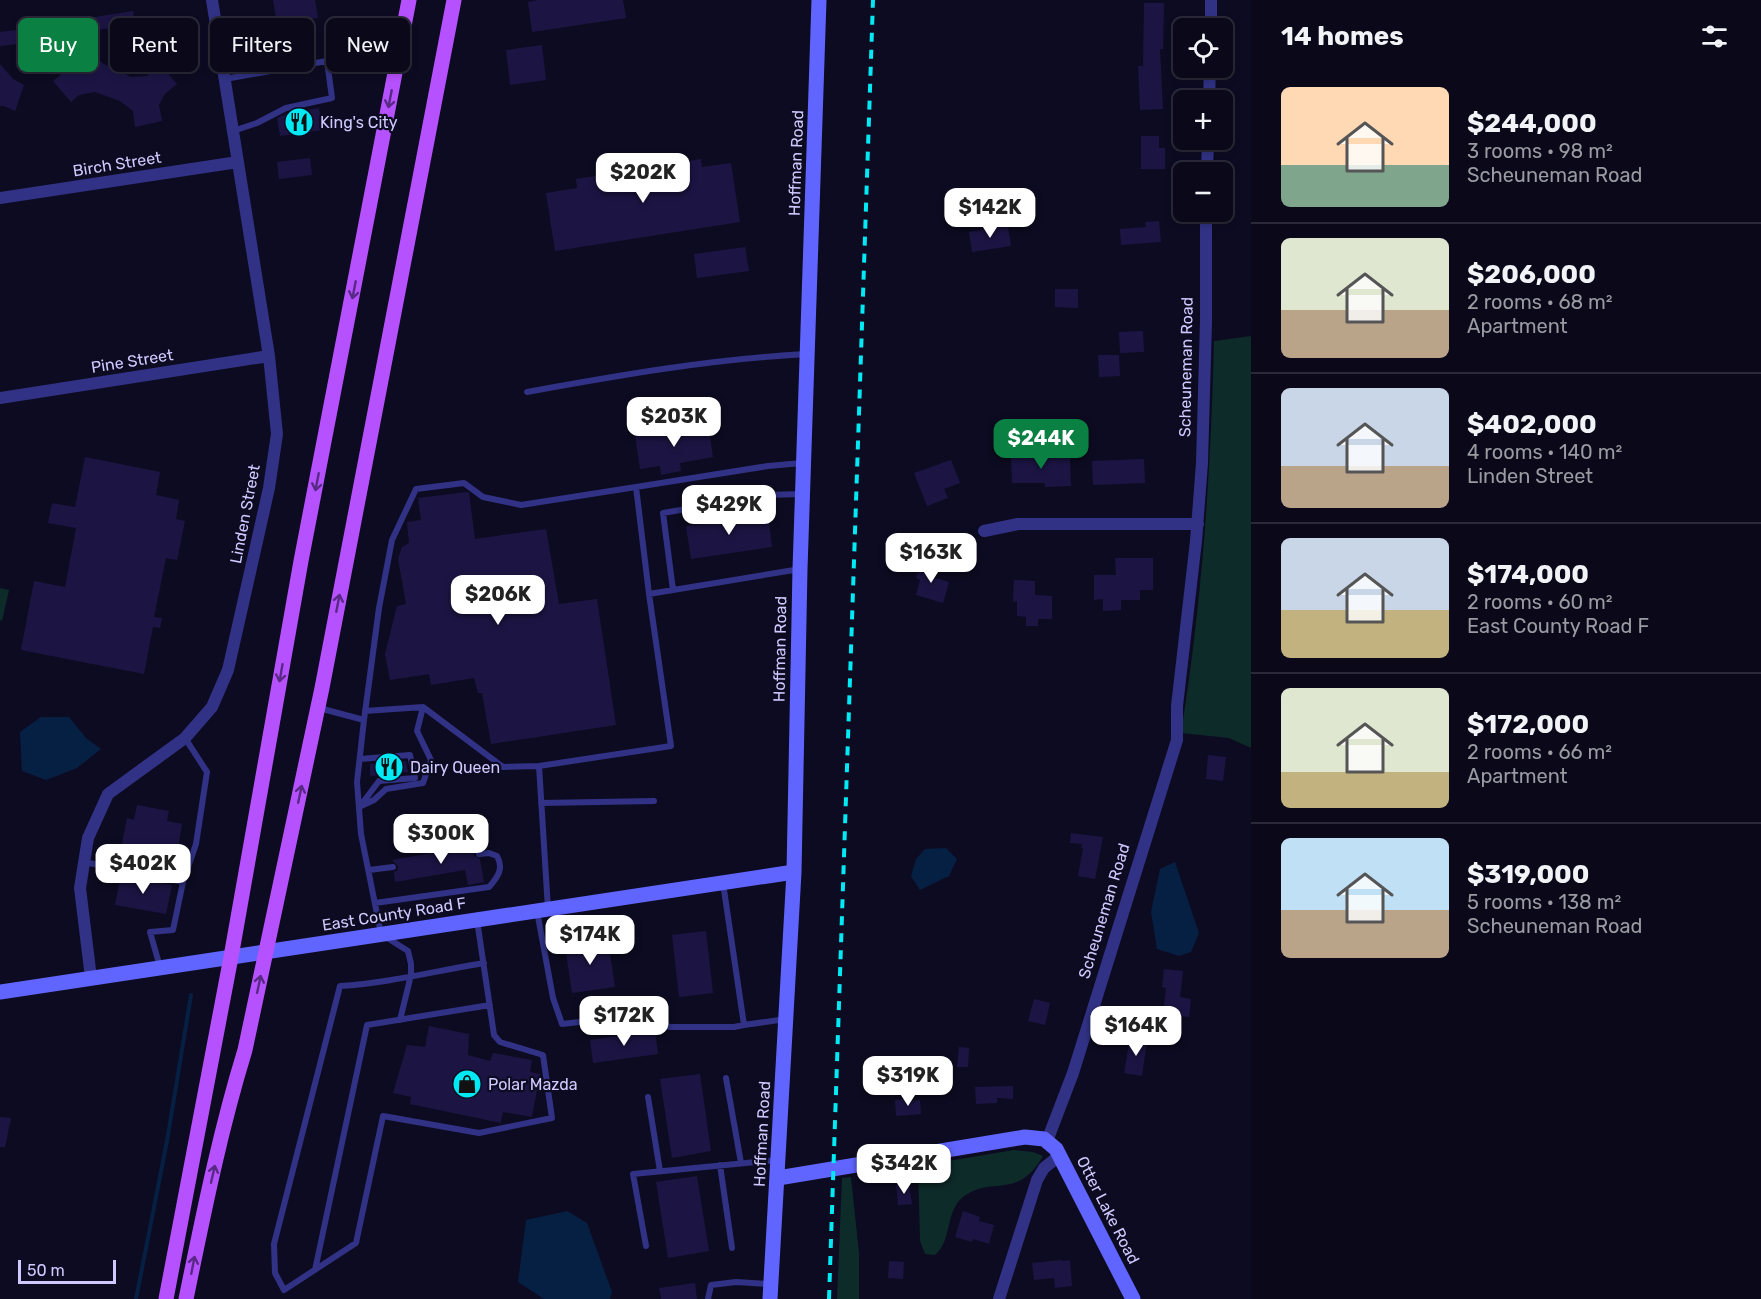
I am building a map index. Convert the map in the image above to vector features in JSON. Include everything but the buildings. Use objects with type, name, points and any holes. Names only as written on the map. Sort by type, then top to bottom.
[{"type":"main road","points":[[166,1299],[231,957],[301,561],[410,0]]},
{"type":"main road","points":[[186,1299],[234,1085],[245,1050],[267,952],[318,707],[454,0]]},
{"type":"street","name":"Linden Street","points":[[91,978],[80,888],[88,837],[108,794],[185,738],[212,707],[228,670],[267,498],[277,434],[269,356],[212,0]]},
{"type":"street","name":"Hoffman Road","points":[[770,1292],[794,872],[802,494],[819,0]]},
{"type":"street","points":[[1211,0],[1211,18]]},
{"type":"street","name":"Birch Street","points":[[0,198],[238,162]]},
{"type":"street","name":"Scheuneman Road","points":[[1047,1141],[1072,1073],[1177,740],[1178,706],[1198,524],[1204,393],[1206,222]]},
{"type":"street","name":"Pine Street","points":[[0,398],[269,356]]},
{"type":"street","points":[[984,531],[1018,524],[1198,524]]},
{"type":"street","name":"East County Road F","points":[[0,992],[794,872]]},
{"type":"street","points":[[778,1178],[1024,1137],[1047,1141]]},
{"type":"street","name":"Otter Lake Road","points":[[1047,1141],[1054,1146],[1133,1299]]},
{"type":"street","points":[[999,1299],[1037,1180],[1044,1168],[1059,1156]]},
{"type":"lane","points":[[225,80],[327,61],[332,98],[286,108],[257,123],[233,131]]},
{"type":"lane","points":[[527,392],[634,373],[746,357],[807,354]]},
{"type":"lane","points":[[400,1020],[411,975],[411,964],[408,951],[381,934],[361,834],[357,782],[379,608],[392,540],[416,489],[464,483],[483,497],[521,504],[768,466],[804,463]]},
{"type":"lane","points":[[365,711],[423,707],[503,767],[539,766],[671,746],[636,487]]},
{"type":"lane","points":[[673,590],[663,513],[767,495],[802,494]]},
{"type":"lane","points":[[649,594],[800,569]]},
{"type":"lane","points":[[318,707],[364,720]]},
{"type":"lane","points":[[359,807],[374,800],[386,789],[423,783],[430,760],[417,731],[423,707]]},
{"type":"lane","points":[[160,968],[150,932],[173,930],[183,882],[196,844],[207,772],[185,738]]},
{"type":"lane","points":[[359,807],[379,781],[415,778],[410,755],[360,759]]},
{"type":"lane","points":[[539,766],[542,803],[542,910],[553,998],[562,1024],[632,1016],[670,1027],[734,1027],[786,1019]]},
{"type":"lane","points":[[542,803],[654,801]]},
{"type":"lane","points":[[375,903],[489,887],[498,877],[501,863],[497,856],[489,853],[479,854]]},
{"type":"lane","points":[[84,862],[183,882]]},
{"type":"lane","points":[[369,870],[393,867]]},
{"type":"lane","points":[[723,883],[744,1025]]},
{"type":"lane","points":[[477,920],[484,963],[494,1035],[500,1042],[543,1055],[552,1118],[478,1133],[383,1116],[356,1243],[284,1290],[275,1273],[274,1244],[340,986],[379,983],[411,975],[484,963]]},
{"type":"lane","points":[[315,1270],[367,1025],[490,1005]]},
{"type":"lane","points":[[726,1078],[741,1163]]},
{"type":"lane","points":[[648,1097],[660,1171]]},
{"type":"lane","points":[[646,1246],[633,1174],[779,1160]]},
{"type":"lane","points":[[720,1165],[732,1248]]},
{"type":"lane","points":[[708,1299],[711,1285],[736,1282],[770,1292]]},
{"type":"green space","points":[[1251,336],[1251,748],[1229,738],[1181,733],[1200,586],[1211,439],[1214,341]]},
{"type":"green space","points":[[0,588],[9,590],[2,621],[0,620]]},
{"type":"green space","points":[[1014,1150],[1033,1152],[1043,1156],[1034,1170],[1024,1178],[1014,1183],[973,1191],[963,1197],[953,1210],[940,1249],[935,1255],[925,1254],[920,1241],[918,1166]]},
{"type":"green space","points":[[851,1177],[859,1253],[859,1299],[837,1299],[842,1178]]},
{"type":"water","points":[[41,717],[69,717],[86,738],[101,749],[77,768],[46,780],[22,771],[20,732]]},
{"type":"water","points":[[946,848],[957,859],[949,876],[920,890],[911,876],[916,859],[925,849]]},
{"type":"water","points":[[1175,862],[1199,933],[1191,952],[1179,956],[1157,949],[1151,912],[1160,869]]},
{"type":"water","points":[[567,1211],[587,1223],[612,1292],[610,1299],[544,1299],[518,1282],[526,1220]]},
{"type":"waterway","points":[[136,1299],[167,1141],[191,995]]},
{"type":"railway","points":[[829,1299],[873,0]]},
{"type":"place","name":"King's City","points":[[299,122]]},
{"type":"place","name":"Dairy Queen","points":[[389,767]]},
{"type":"place","name":"Polar Mazda","points":[[467,1084]]}]
